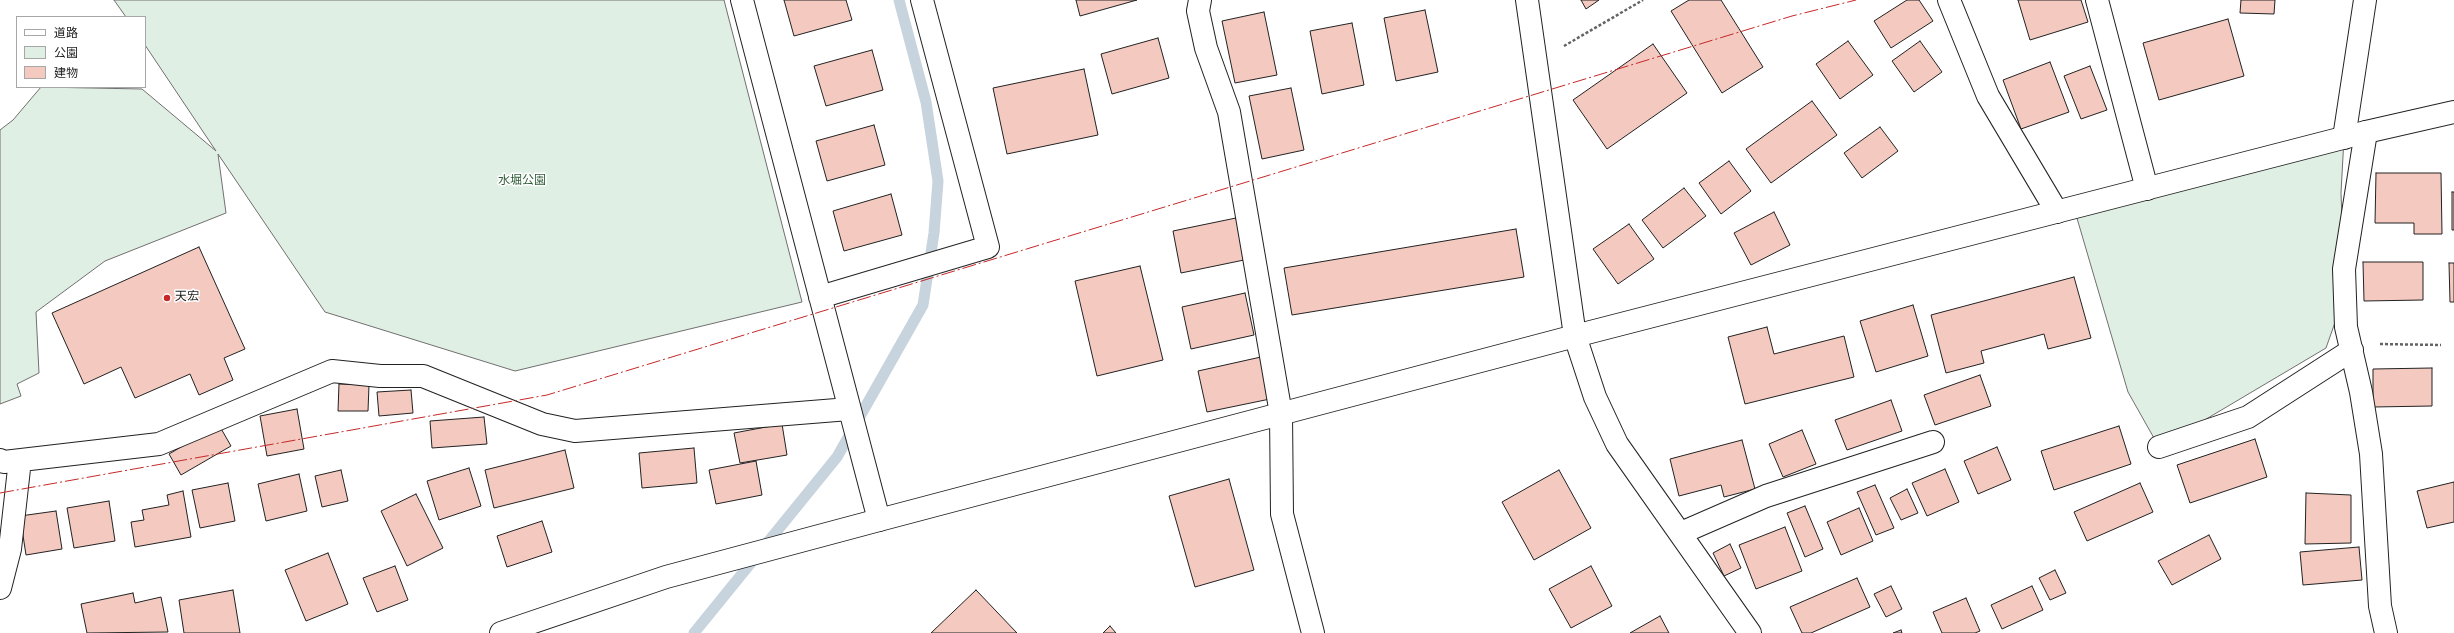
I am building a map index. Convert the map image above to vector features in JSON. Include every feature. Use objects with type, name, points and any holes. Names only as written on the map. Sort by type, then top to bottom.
[{"type":"street","points":[[742,0],[879,520]]},
{"type":"street","points":[[820,297],[988,247],[922,0]]},
{"type":"street","points":[[1200,0],[1198,11],[1206,48],[1229,112],[1281,414],[1282,514],[1313,633]]},
{"type":"street","points":[[1528,0],[1575,336],[1595,397],[1617,444],[1750,633]]},
{"type":"street","points":[[1949,0],[1988,96],[2057,212]]},
{"type":"street","points":[[2096,0],[2147,189]]},
{"type":"street","points":[[2344,138],[2365,0]]},
{"type":"street","points":[[501,633],[666,577],[879,520],[1575,336],[2366,132],[2454,112]]},
{"type":"street","points":[[2366,132],[2344,269],[2346,327],[2361,392],[2371,454],[2380,606],[2386,633]]},
{"type":"street","points":[[2159,447],[2248,417],[2351,347]]},
{"type":"street","points":[[0,588],[10,549],[10,460],[159,444],[332,371],[380,376],[423,376],[542,424],[575,431],[849,409]]},
{"type":"street","points":[[1681,533],[1766,496],[1933,442]]},
{"type":"path","points":[[1536,63],[1643,0]]},
{"type":"path","points":[[2351,347],[2441,345]]},
{"type":"green space","name":"水堀公園","points":[[114,0],[724,0],[802,302],[515,371],[325,312],[218,154],[226,213],[105,261],[36,312],[39,373],[17,384],[21,396],[0,404],[0,130],[13,120],[40,88],[142,89],[216,151],[146,46],[146,16],[125,16]]},
{"type":"green space","points":[[2344,138],[2341,193],[2345,294],[2326,348],[2159,447],[2128,392],[2074,208]]},
{"type":"building","points":[[784,0],[846,0],[852,20],[794,36]]},
{"type":"building","points":[[1076,0],[1137,0],[1080,16]]},
{"type":"building","points":[[1581,0],[1599,0],[1586,9]]},
{"type":"building","points":[[1689,0],[1721,0],[1763,67],[1722,93],[1671,11]]},
{"type":"building","points":[[1907,0],[1919,0],[1933,21],[1891,48],[1874,21]]},
{"type":"building","points":[[2018,0],[2081,0],[2088,22],[2030,40]]},
{"type":"building","points":[[2241,0],[2275,0],[2274,14],[2240,13]]},
{"type":"building","points":[[1425,10],[1438,72],[1396,81],[1384,18]]},
{"type":"building","points":[[1264,12],[1277,75],[1235,83],[1222,21]]},
{"type":"building","points":[[2228,19],[2244,76],[2159,100],[2143,43]]},
{"type":"building","points":[[1352,23],[1364,85],[1322,94],[1310,31]]},
{"type":"building","points":[[1158,38],[1169,78],[1112,94],[1101,54]]},
{"type":"building","points":[[1848,41],[1873,75],[1840,99],[1816,64]]},
{"type":"building","points":[[1920,41],[1942,72],[1914,92],[1892,61]]},
{"type":"building","points":[[1653,44],[1687,93],[1607,149],[1573,100]]},
{"type":"building","points":[[872,50],[883,90],[826,106],[814,66]]},
{"type":"building","points":[[2050,62],[2069,112],[2021,129],[2003,80]]},
{"type":"building","points":[[2090,66],[2107,110],[2081,119],[2064,76]]},
{"type":"building","points":[[1084,69],[1098,135],[1007,154],[993,88]]},
{"type":"building","points":[[1291,88],[1304,150],[1262,159],[1249,96]]},
{"type":"building","points":[[1812,101],[1837,135],[1771,183],[1746,149]]},
{"type":"building","points":[[874,125],[885,165],[827,181],[816,141]]},
{"type":"building","points":[[1880,127],[1898,151],[1862,178],[1844,153]]},
{"type":"building","points":[[1729,161],[1751,191],[1721,214],[1699,183]]},
{"type":"building","points":[[2376,173],[2441,173],[2442,234],[2414,234],[2414,223],[2375,223]]},
{"type":"building","points":[[1684,188],[1706,216],[1663,248],[1642,220]]},
{"type":"building","points":[[2452,192],[2454,192],[2454,230],[2452,230]]},
{"type":"building","points":[[891,194],[902,235],[844,251],[833,211]]},
{"type":"building","points":[[1774,212],[1790,245],[1751,265],[1734,233]]},
{"type":"building","points":[[1236,218],[1244,260],[1181,273],[1173,231]]},
{"type":"building","points":[[1629,224],[1654,259],[1618,284],[1593,249]]},
{"type":"building","points":[[1516,229],[1524,277],[1292,315],[1284,268]]},
{"type":"building","points":[[199,247],[245,349],[224,358],[233,380],[199,395],[190,374],[135,398],[121,367],[84,384],[52,313]]},
{"type":"building","points":[[2363,262],[2423,262],[2423,300],[2364,301]]},
{"type":"building","points":[[2449,263],[2454,263],[2454,302],[2450,302]]},
{"type":"building","points":[[1140,266],[1163,360],[1097,376],[1075,281]]},
{"type":"building","points":[[2074,277],[2091,338],[2048,349],[2044,334],[1981,351],[1984,363],[1946,373],[1931,315]]},
{"type":"building","points":[[1245,293],[1254,335],[1191,349],[1182,307]]},
{"type":"building","points":[[1913,305],[1928,356],[1876,372],[1860,321]]},
{"type":"building","points":[[1767,327],[1774,354],[1844,336],[1854,377],[1745,404],[1728,337]]},
{"type":"building","points":[[1261,357],[1270,399],[1207,412],[1198,371]]},
{"type":"building","points":[[2432,368],[2432,406],[2373,407],[2373,369]]},
{"type":"building","points":[[1980,375],[1991,406],[1935,425],[1924,395]]},
{"type":"building","points":[[339,384],[369,385],[368,411],[338,411]]},
{"type":"building","points":[[411,390],[413,413],[379,416],[377,392]]},
{"type":"building","points":[[1891,400],[1902,431],[1847,450],[1835,420]]},
{"type":"building","points":[[297,409],[304,449],[267,456],[260,416]]},
{"type":"building","points":[[484,417],[487,444],[432,448],[430,421]]},
{"type":"building","points":[[782,424],[787,455],[740,463],[734,433]]},
{"type":"building","points":[[219,425],[231,446],[181,475],[169,454]]},
{"type":"building","points":[[2119,426],[2131,464],[2054,490],[2041,451]]},
{"type":"building","points":[[1802,430],[1816,464],[1783,477],[1769,444]]},
{"type":"building","points":[[2255,439],[2267,477],[2190,503],[2177,465]]},
{"type":"building","points":[[1742,440],[1755,489],[1724,497],[1721,485],[1679,496],[1670,459]]},
{"type":"building","points":[[1997,447],[2011,480],[1978,494],[1964,461]]},
{"type":"building","points":[[694,448],[697,483],[642,488],[639,453]]},
{"type":"building","points":[[565,450],[574,488],[494,508],[485,470]]},
{"type":"building","points":[[756,461],[762,495],[716,504],[709,470]]},
{"type":"building","points":[[469,468],[481,506],[439,520],[427,481]]},
{"type":"building","points":[[1945,469],[1959,502],[1927,516],[1912,483]]},
{"type":"building","points":[[341,470],[348,501],[322,507],[315,476]]},
{"type":"building","points":[[1559,470],[1591,528],[1534,560],[1502,502]]},
{"type":"building","points":[[299,474],[307,511],[266,521],[258,484]]},
{"type":"building","points":[[1229,479],[1254,570],[1195,587],[1169,496]]},
{"type":"building","points":[[2454,482],[2454,522],[2427,528],[2417,491]]},
{"type":"building","points":[[228,483],[235,521],[200,528],[192,490]]},
{"type":"building","points":[[2140,483],[2153,512],[2087,541],[2074,512]]},
{"type":"building","points":[[1875,485],[1894,528],[1876,535],[1857,492]]},
{"type":"building","points":[[1907,489],[1918,513],[1901,520],[1890,498]]},
{"type":"building","points":[[183,491],[191,537],[135,547],[131,522],[144,520],[142,510],[169,505],[167,495]]},
{"type":"building","points":[[2306,493],[2351,495],[2351,543],[2305,544]]},
{"type":"building","points":[[416,494],[443,548],[407,566],[381,511]]},
{"type":"building","points":[[109,501],[115,541],[74,548],[67,508]]},
{"type":"building","points":[[1805,506],[1823,549],[1805,557],[1787,513]]},
{"type":"building","points":[[1859,508],[1873,541],[1841,555],[1827,522]]},
{"type":"building","points":[[56,511],[62,549],[26,555],[20,516]]},
{"type":"building","points":[[542,521],[552,552],[507,567],[497,536]]},
{"type":"building","points":[[1785,527],[1802,571],[1756,589],[1739,545]]},
{"type":"building","points":[[2209,535],[2221,559],[2172,585],[2158,561]]},
{"type":"building","points":[[1730,544],[1741,568],[1724,576],[1713,553]]},
{"type":"building","points":[[2359,547],[2362,580],[2303,585],[2300,552]]},
{"type":"building","points":[[328,553],[348,604],[306,621],[285,570]]},
{"type":"building","points":[[395,566],[408,600],[377,612],[363,578]]},
{"type":"building","points":[[1591,566],[1612,606],[1571,628],[1549,589]]},
{"type":"building","points":[[2055,570],[2066,593],[2050,600],[2039,578]]},
{"type":"building","points":[[1857,578],[1870,607],[1811,633],[1802,633],[1790,607]]},
{"type":"building","points":[[1891,586],[1902,609],[1886,617],[1874,594]]},
{"type":"building","points":[[2032,586],[2043,610],[2002,629],[1991,605]]},
{"type":"building","points":[[233,590],[240,633],[184,633],[179,600]]},
{"type":"building","points":[[976,590],[1017,633],[931,633]]},
{"type":"building","points":[[133,593],[135,603],[161,597],[168,632],[87,633],[81,604]]},
{"type":"building","points":[[1966,598],[1980,631],[1975,633],[1942,633],[1933,612]]},
{"type":"building","points":[[1660,616],[1669,633],[1630,633]]},
{"type":"building","points":[[1110,626],[1116,633],[1103,633]]},
{"type":"building","points":[[1901,630],[1902,633],[1893,633]]},
{"type":"waterway","points":[[694,633],[837,457],[923,305],[934,233],[938,181],[926,102],[899,0]]},
{"type":"power","points":[[0,493],[547,395],[1792,16],[1856,0]]},
{"type":"place","name":"天宏","points":[[167,298]]}]
